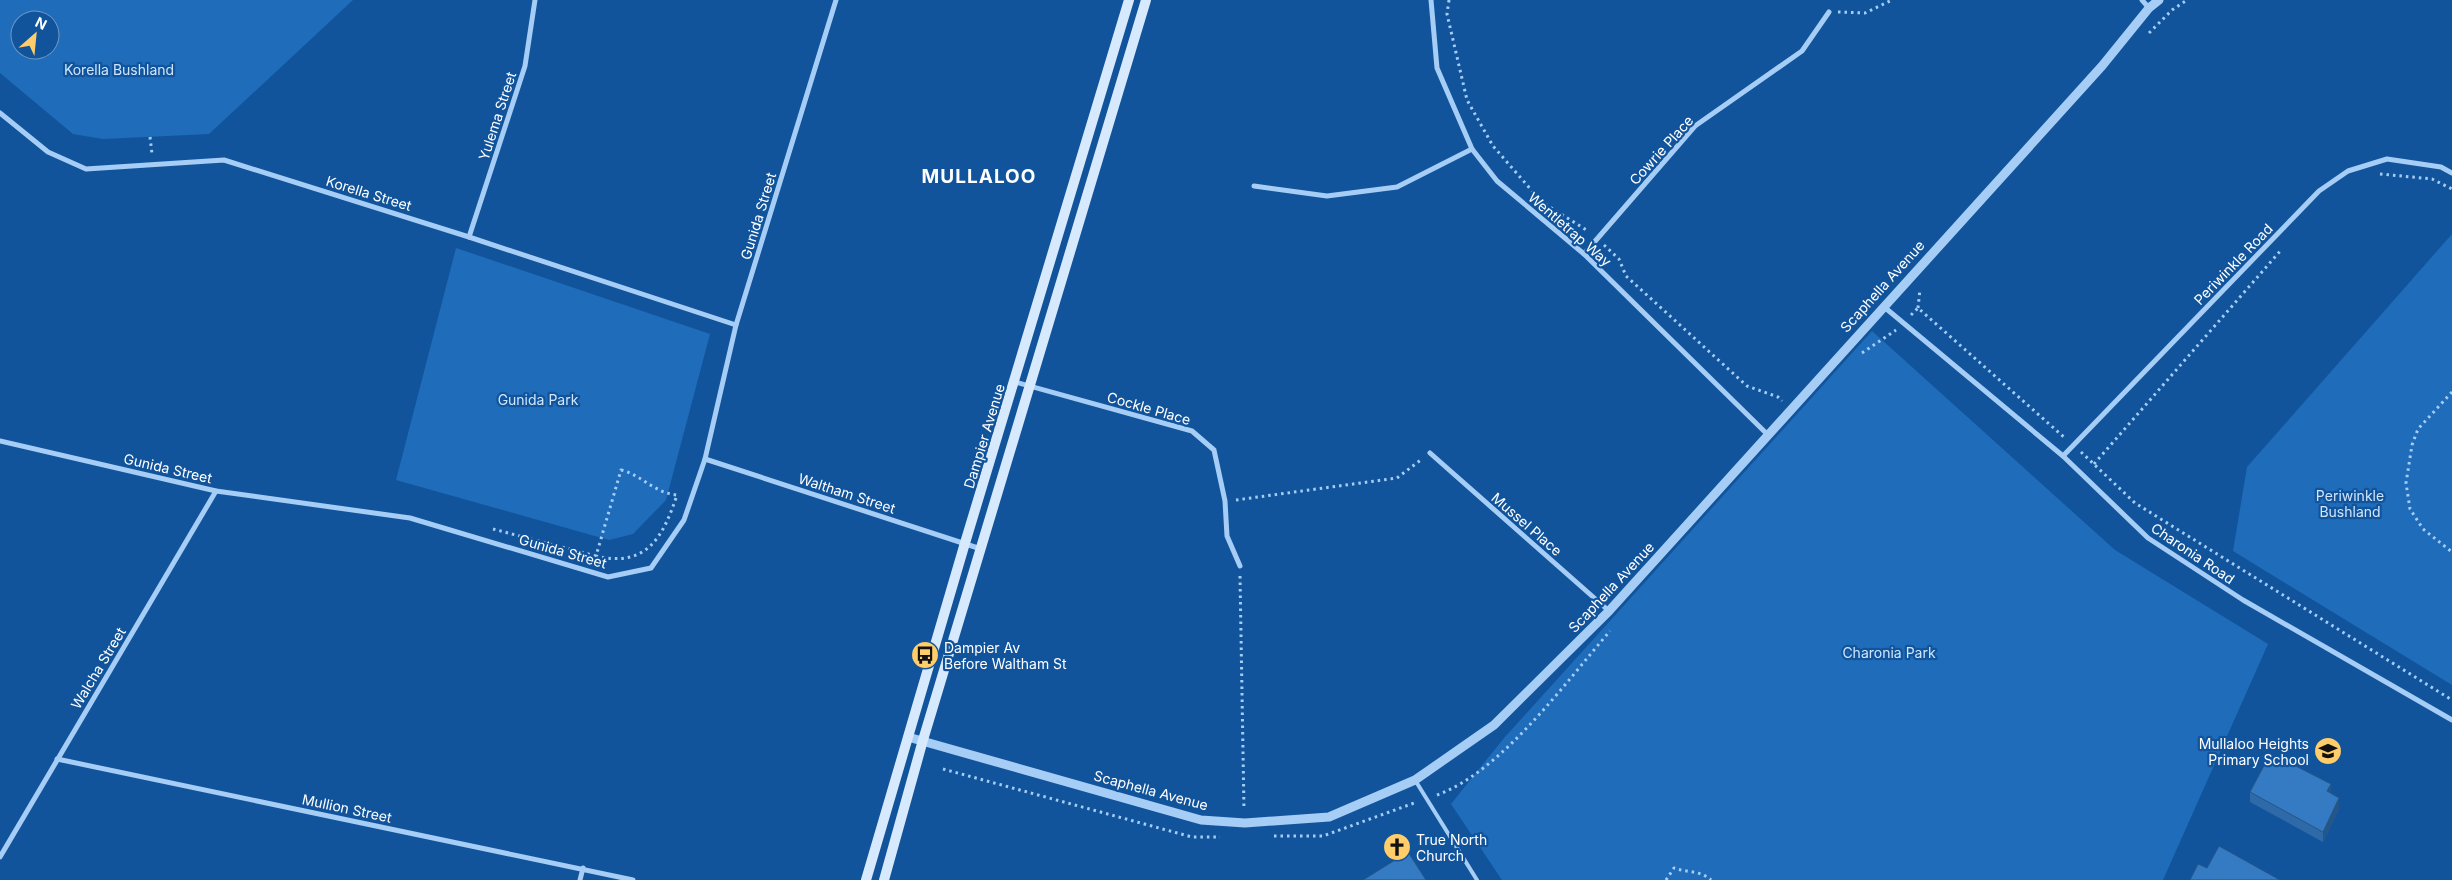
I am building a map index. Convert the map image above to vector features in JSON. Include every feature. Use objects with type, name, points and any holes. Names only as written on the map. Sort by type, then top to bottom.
[{"type":"main road","name":"Dampier Avenue","points":[[866,880],[965,543],[1129,0]]},
{"type":"main road","points":[[884,880],[923,740],[1146,0]]},
{"type":"street","name":"Yulema Street","points":[[469,237],[525,66],[535,0]]},
{"type":"street","name":"Gunida Street","points":[[0,441],[216,491],[410,518],[608,577],[651,568],[684,520],[705,459],[736,325],[836,0]]},
{"type":"street","name":"Wentletrap Way","points":[[1431,0],[1437,68],[1472,150],[1496,181],[1584,254],[1767,434]]},
{"type":"street","points":[[2142,0],[2149,8]]},
{"type":"street","name":"Scaphella Avenue","points":[[908,737],[1201,820],[1244,823],[1329,817],[1415,780],[1494,725],[1609,611],[1767,434],[2102,66],[2149,8],[2159,0]]},
{"type":"street","name":"Cowrie Place","points":[[1584,254],[1695,126],[1802,51],[1829,12]]},
{"type":"street","name":"Korella Street","points":[[0,113],[48,152],[86,169],[224,160],[469,237],[736,325]]},
{"type":"street","points":[[1254,186],[1327,196],[1397,187],[1472,150]]},
{"type":"street","name":"Periwinkle Road","points":[[2063,456],[2319,191],[2348,171],[2387,159],[2441,167],[2452,173]]},
{"type":"street","name":"Charonia Road","points":[[1883,306],[2063,456],[2148,538],[2243,600],[2452,720]]},
{"type":"street","name":"Cockle Place","points":[[1015,382],[1192,431],[1214,450],[1225,501],[1227,536],[1240,566]]},
{"type":"street","name":"Mussel Place","points":[[1430,454],[1609,611]]},
{"type":"street","name":"Waltham Street","points":[[705,459],[981,549]]},
{"type":"street","name":"Walcha Street","points":[[0,857],[216,491]]},
{"type":"street","name":"Mullion Street","points":[[57,758],[633,880]]},
{"type":"street","points":[[580,880],[583,868]]},
{"type":"lane","points":[[1415,780],[1477,880]]},
{"type":"path","points":[[1829,12],[1865,13],[1892,0]]},
{"type":"path","points":[[150,137],[152,164]]},
{"type":"path","points":[[2377,173],[2432,179],[2452,189]]},
{"type":"path","points":[[2094,464],[2284,246]]},
{"type":"path","points":[[1854,358],[1892,334],[1918,308],[2094,464],[2135,503],[2452,700]]},
{"type":"path","points":[[2452,392],[2418,429],[2412,445],[2406,483],[2410,509],[2423,530],[2452,552]]},
{"type":"path","points":[[1225,501],[1397,478],[1430,454]]},
{"type":"path","points":[[621,470],[641,477],[656,490],[677,495],[668,520],[653,545],[634,556],[614,560],[596,556],[621,470]]},
{"type":"path","points":[[1240,566],[1244,823]]},
{"type":"path","points":[[1266,836],[1323,836],[1455,788],[1516,740],[1614,628]]},
{"type":"path","points":[[943,769],[1192,837],[1229,837]]},
{"type":"path","points":[[1666,880],[1674,868],[1686,873],[1697,872],[1711,880]]},
{"type":"green space","name":"Korella Bushland","points":[[0,0],[353,0],[209,134],[103,139],[73,134],[0,73]]},
{"type":"green space","name":"Periwinkle Bushland","points":[[2452,234],[2452,685],[2233,551],[2247,467]]},
{"type":"green space","name":"Gunida Park","points":[[456,248],[710,334],[666,500],[633,534],[609,540],[396,480]]},
{"type":"green space","name":"Charonia Park","points":[[1872,331],[2115,550],[2268,644],[2163,880],[1502,880],[1451,804],[1504,738]]},
{"type":"building","points":[[2282,759],[2331,784],[2327,791],[2339,798],[2323,832],[2250,792],[2267,760],[2278,766]]},
{"type":"building","points":[[2219,846],[2280,880],[2190,880],[2198,864],[2207,868]]},
{"type":"building","points":[[1408,852],[1426,880],[1363,880]]},
{"type":"place","name":"Dampier Av Before Waltham St","points":[[925,655]]},
{"type":"place","name":"Mullaloo Heights Primary School","points":[[2328,751]]},
{"type":"place","name":"True North Church","points":[[1397,847]]},
{"type":"district","name":"MULLALOO","points":[[979,176]]}]
